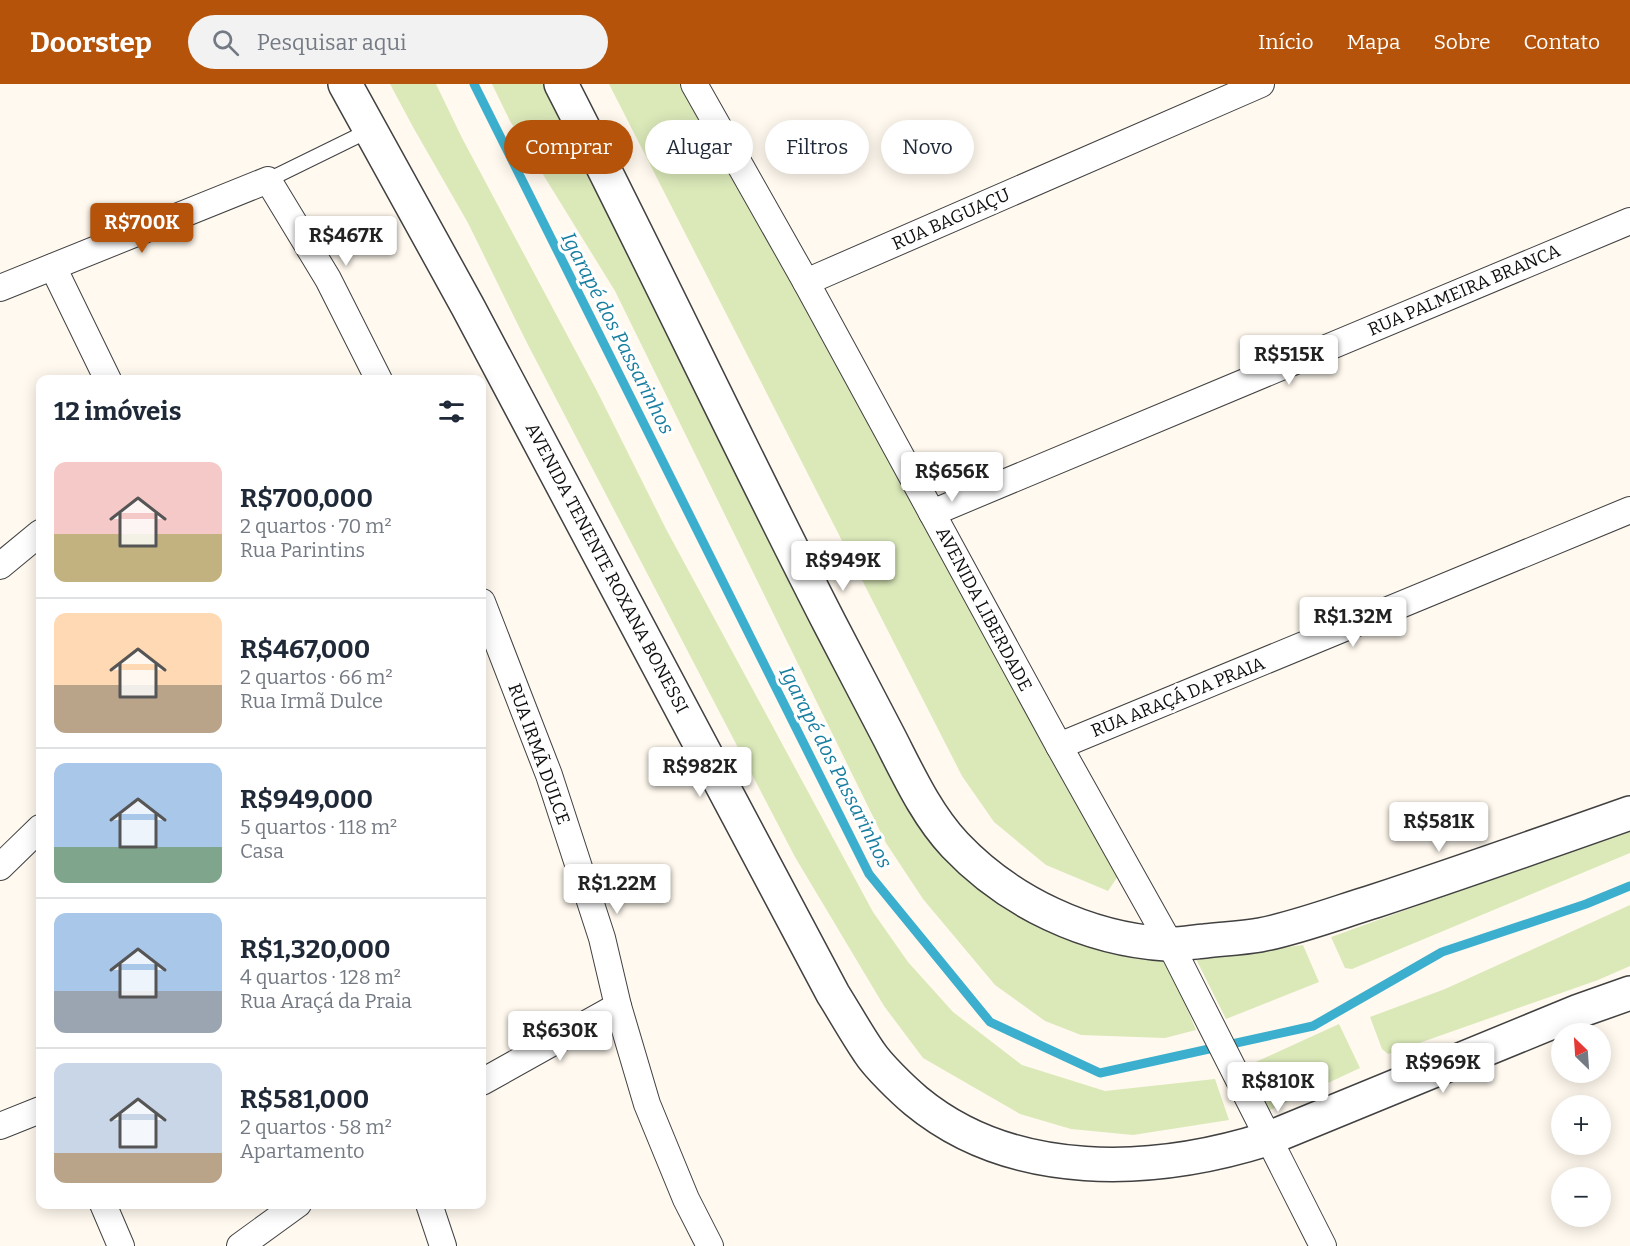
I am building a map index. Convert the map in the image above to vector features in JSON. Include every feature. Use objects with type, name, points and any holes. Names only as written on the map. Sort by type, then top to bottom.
[{"type":"street","name":"AVENIDA TENENTE ROXANA BONESSI","points":[[345,84],[474,317],[833,994],[870,1054],[916,1101],[965,1134],[1033,1158],[1100,1165],[1158,1163],[1241,1148],[1267,1139],[1579,1011],[1630,993]]},
{"type":"street","points":[[561,84],[606,171],[759,485],[906,771],[938,825],[976,865],[1038,908],[1067,922],[1095,931],[1133,940],[1170,945],[1262,934],[1455,875],[1630,813]]},
{"type":"street","name":"AVENIDA LIBERDADE","points":[[694,84],[806,282],[1170,945],[1323,1246]]},
{"type":"street","name":"RUA BAGUAÇU","points":[[806,282],[1261,84]]},
{"type":"street","points":[[0,288],[268,180],[328,279],[376,375]]},
{"type":"street","name":"RUA PALMEIRA BRANCA","points":[[932,513],[1630,221]]},
{"type":"street","points":[[53,267],[106,375]]},
{"type":"street","name":"RUA ARAÇÁ DA PRAIA","points":[[1059,746],[1630,510]]},
{"type":"street","points":[[0,566],[36,535]]},
{"type":"street","name":"RUA IRMÃ DULCE","points":[[486,612],[549,775],[602,938],[618,1006],[647,1104],[686,1199],[710,1246]]},
{"type":"street","points":[[0,867],[36,832]]},
{"type":"street","points":[[486,1080],[618,1006]]},
{"type":"street","points":[[0,1126],[36,1112]]},
{"type":"street","points":[[105,1209],[121,1246]]},
{"type":"street","points":[[240,1246],[291,1209]]},
{"type":"street","points":[[431,1209],[443,1246]]},
{"type":"lane","points":[[268,180],[370,130]]},
{"type":"green space","points":[[390,84],[436,84],[462,138],[597,391],[666,529],[873,912],[908,962],[953,1012],[1022,1065],[1105,1091],[1215,1079],[1229,1120],[1133,1135],[1071,1129],[1020,1114],[923,1058],[884,1006],[795,857],[526,341],[468,223]]},
{"type":"green space","points":[[492,84],[543,84],[562,120],[510,120]]},
{"type":"green space","points":[[609,84],[698,84],[717,120],[645,120],[645,155],[633,131],[633,120],[627,120]]},
{"type":"green space","points":[[543,174],[590,174],[854,679],[955,859],[1163,951],[1196,1030],[1165,1038],[1081,1035],[1045,1021],[995,985],[923,899],[886,843],[615,291]]},
{"type":"green space","points":[[655,174],[747,174],[1122,870],[1108,891],[1046,865],[994,822],[962,776]]},
{"type":"green space","points":[[1630,829],[1630,853],[1352,969],[1345,968],[1331,937]]},
{"type":"green space","points":[[1630,905],[1630,966],[1598,980],[1388,1054],[1382,1049],[1370,1017],[1445,989]]},
{"type":"green space","points":[[1303,945],[1319,982],[1226,1019],[1192,951],[1249,952]]},
{"type":"green space","points":[[1339,1024],[1360,1068],[1268,1111],[1247,1066]]},
{"type":"waterway","name":"Igarapé dos Passarinhos","points":[[474,84],[869,874],[990,1022],[1100,1073],[1313,1026],[1442,952],[1586,904],[1630,886]]}]
